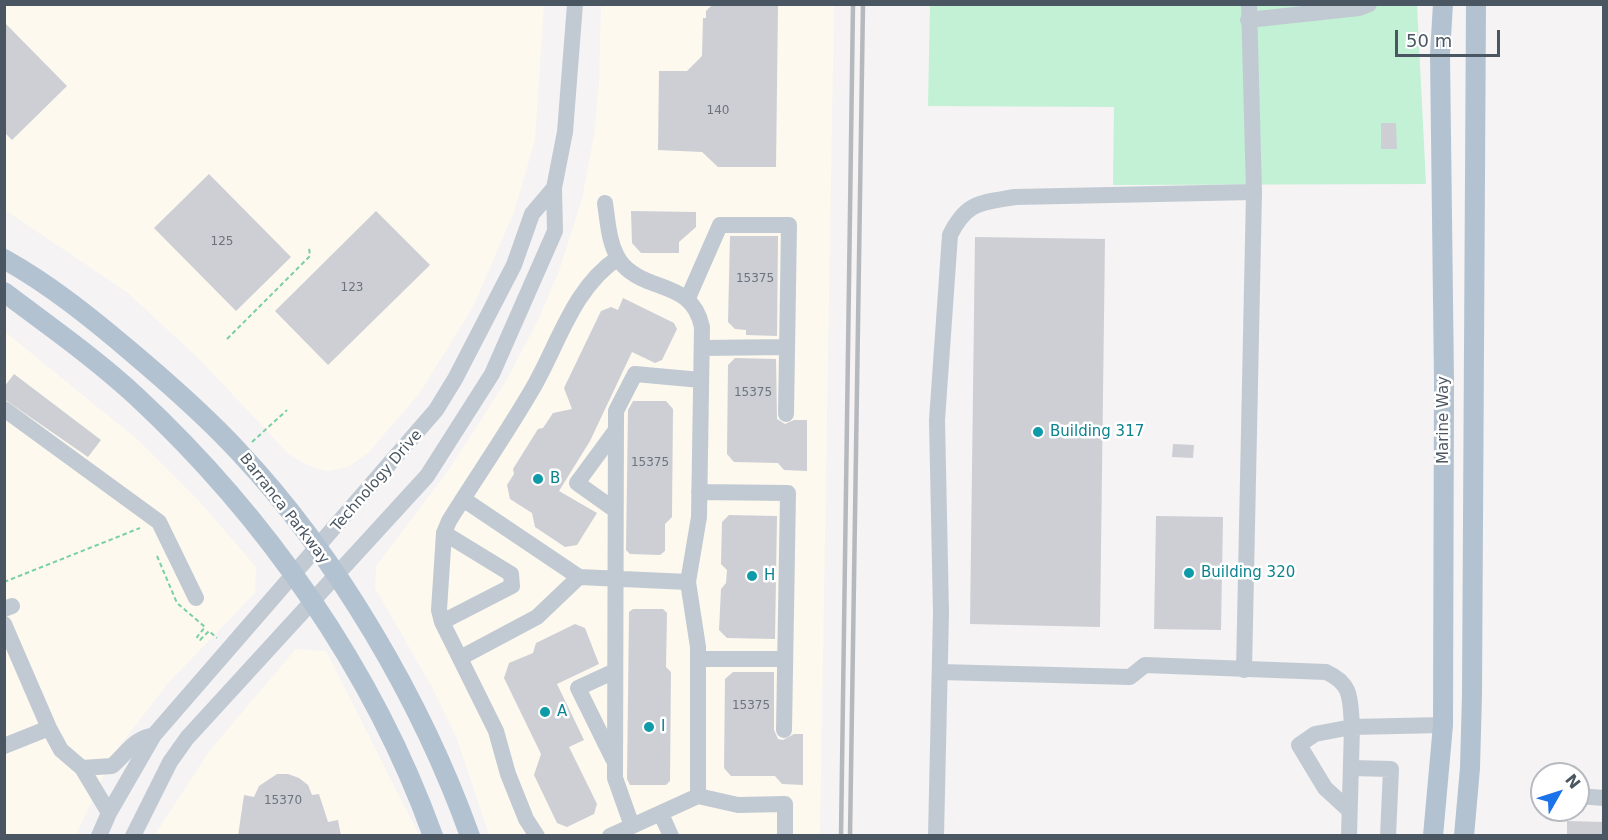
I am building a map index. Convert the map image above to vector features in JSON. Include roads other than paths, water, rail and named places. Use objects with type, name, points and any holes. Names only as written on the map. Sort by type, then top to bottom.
[{"type":"main road","name":"Marine Way","points":[[1433,836],[1443,726],[1444,381],[1440,54],[1443,4]]},
{"type":"main road","name":"Marine Way","points":[[1464,836],[1470,768],[1472,704],[1476,4]]},
{"type":"main road","name":"Barranca Parkway","points":[[4,259],[94,321],[196,408],[241,454],[336,576],[385,654],[439,757],[470,836]]},
{"type":"main road","points":[[4,292],[135,395],[192,450],[247,512],[312,602],[351,665],[383,724],[433,836]]},
{"type":"street","name":"Technology Drive","points":[[133,836],[170,762],[187,738],[426,476],[492,374],[555,231],[554,188],[565,132],[575,4]]},
{"type":"street","points":[[1244,670],[1254,192],[1249,12],[1359,8],[1370,4]]},
{"type":"street","name":"Technology Drive","points":[[99,836],[109,813],[154,735],[317,550],[436,410],[455,379],[514,265],[532,214],[554,188]]},
{"type":"street","points":[[936,836],[940,672],[937,420],[950,235],[960,216],[977,204],[1015,197],[1254,192]]},
{"type":"street","points":[[605,203],[610,236],[618,258],[624,266],[639,276],[688,298],[700,315],[702,348],[699,517],[688,582],[698,659],[698,796]]},
{"type":"street","points":[[688,298],[720,225],[789,225],[786,414]]},
{"type":"street","points":[[537,836],[526,819],[504,764],[496,731],[442,622],[439,610],[444,533],[533,388],[588,286],[604,268],[618,258]]},
{"type":"street","points":[[702,348],[787,347]]},
{"type":"street","points":[[632,826],[615,778],[616,411],[635,374],[701,380]]},
{"type":"street","points":[[4,409],[159,522],[196,598]]},
{"type":"street","points":[[615,510],[577,483],[616,430]]},
{"type":"street","points":[[699,492],[788,493],[784,730]]},
{"type":"street","points":[[463,499],[579,577],[688,582]]},
{"type":"street","points":[[442,622],[512,586],[511,574],[444,533]]},
{"type":"street","points":[[460,658],[537,617],[579,577]]},
{"type":"street","points":[[4,624],[49,728],[61,750],[82,768],[109,813]]},
{"type":"street","points":[[698,659],[785,659]]},
{"type":"street","points":[[940,672],[1130,677],[1146,665],[1326,672],[1341,679],[1349,693],[1352,727],[1349,836]]},
{"type":"street","points":[[615,671],[578,688],[615,762]]},
{"type":"street","points":[[1349,810],[1325,788],[1299,745],[1315,734],[1352,727],[1443,726]]},
{"type":"street","points":[[4,746],[49,728]]},
{"type":"street","points":[[82,768],[112,766],[137,741],[154,735]]},
{"type":"street","points":[[1351,768],[1391,769],[1388,836]]},
{"type":"street","points":[[610,836],[698,796],[738,805],[785,804],[784,836]]},
{"type":"street","points":[[661,814],[671,836]]},
{"type":"railway","points":[[841,836],[853,4]]},
{"type":"railway","points":[[850,836],[863,4]]},
{"type":"place","name":"Building 317","points":[[1038,432]]},
{"type":"place","name":"B","points":[[538,479]]},
{"type":"place","name":"Building 320","points":[[1189,573]]},
{"type":"place","name":"H","points":[[752,576]]},
{"type":"place","name":"A","points":[[545,712]]},
{"type":"place","name":"I","points":[[649,727]]}]
